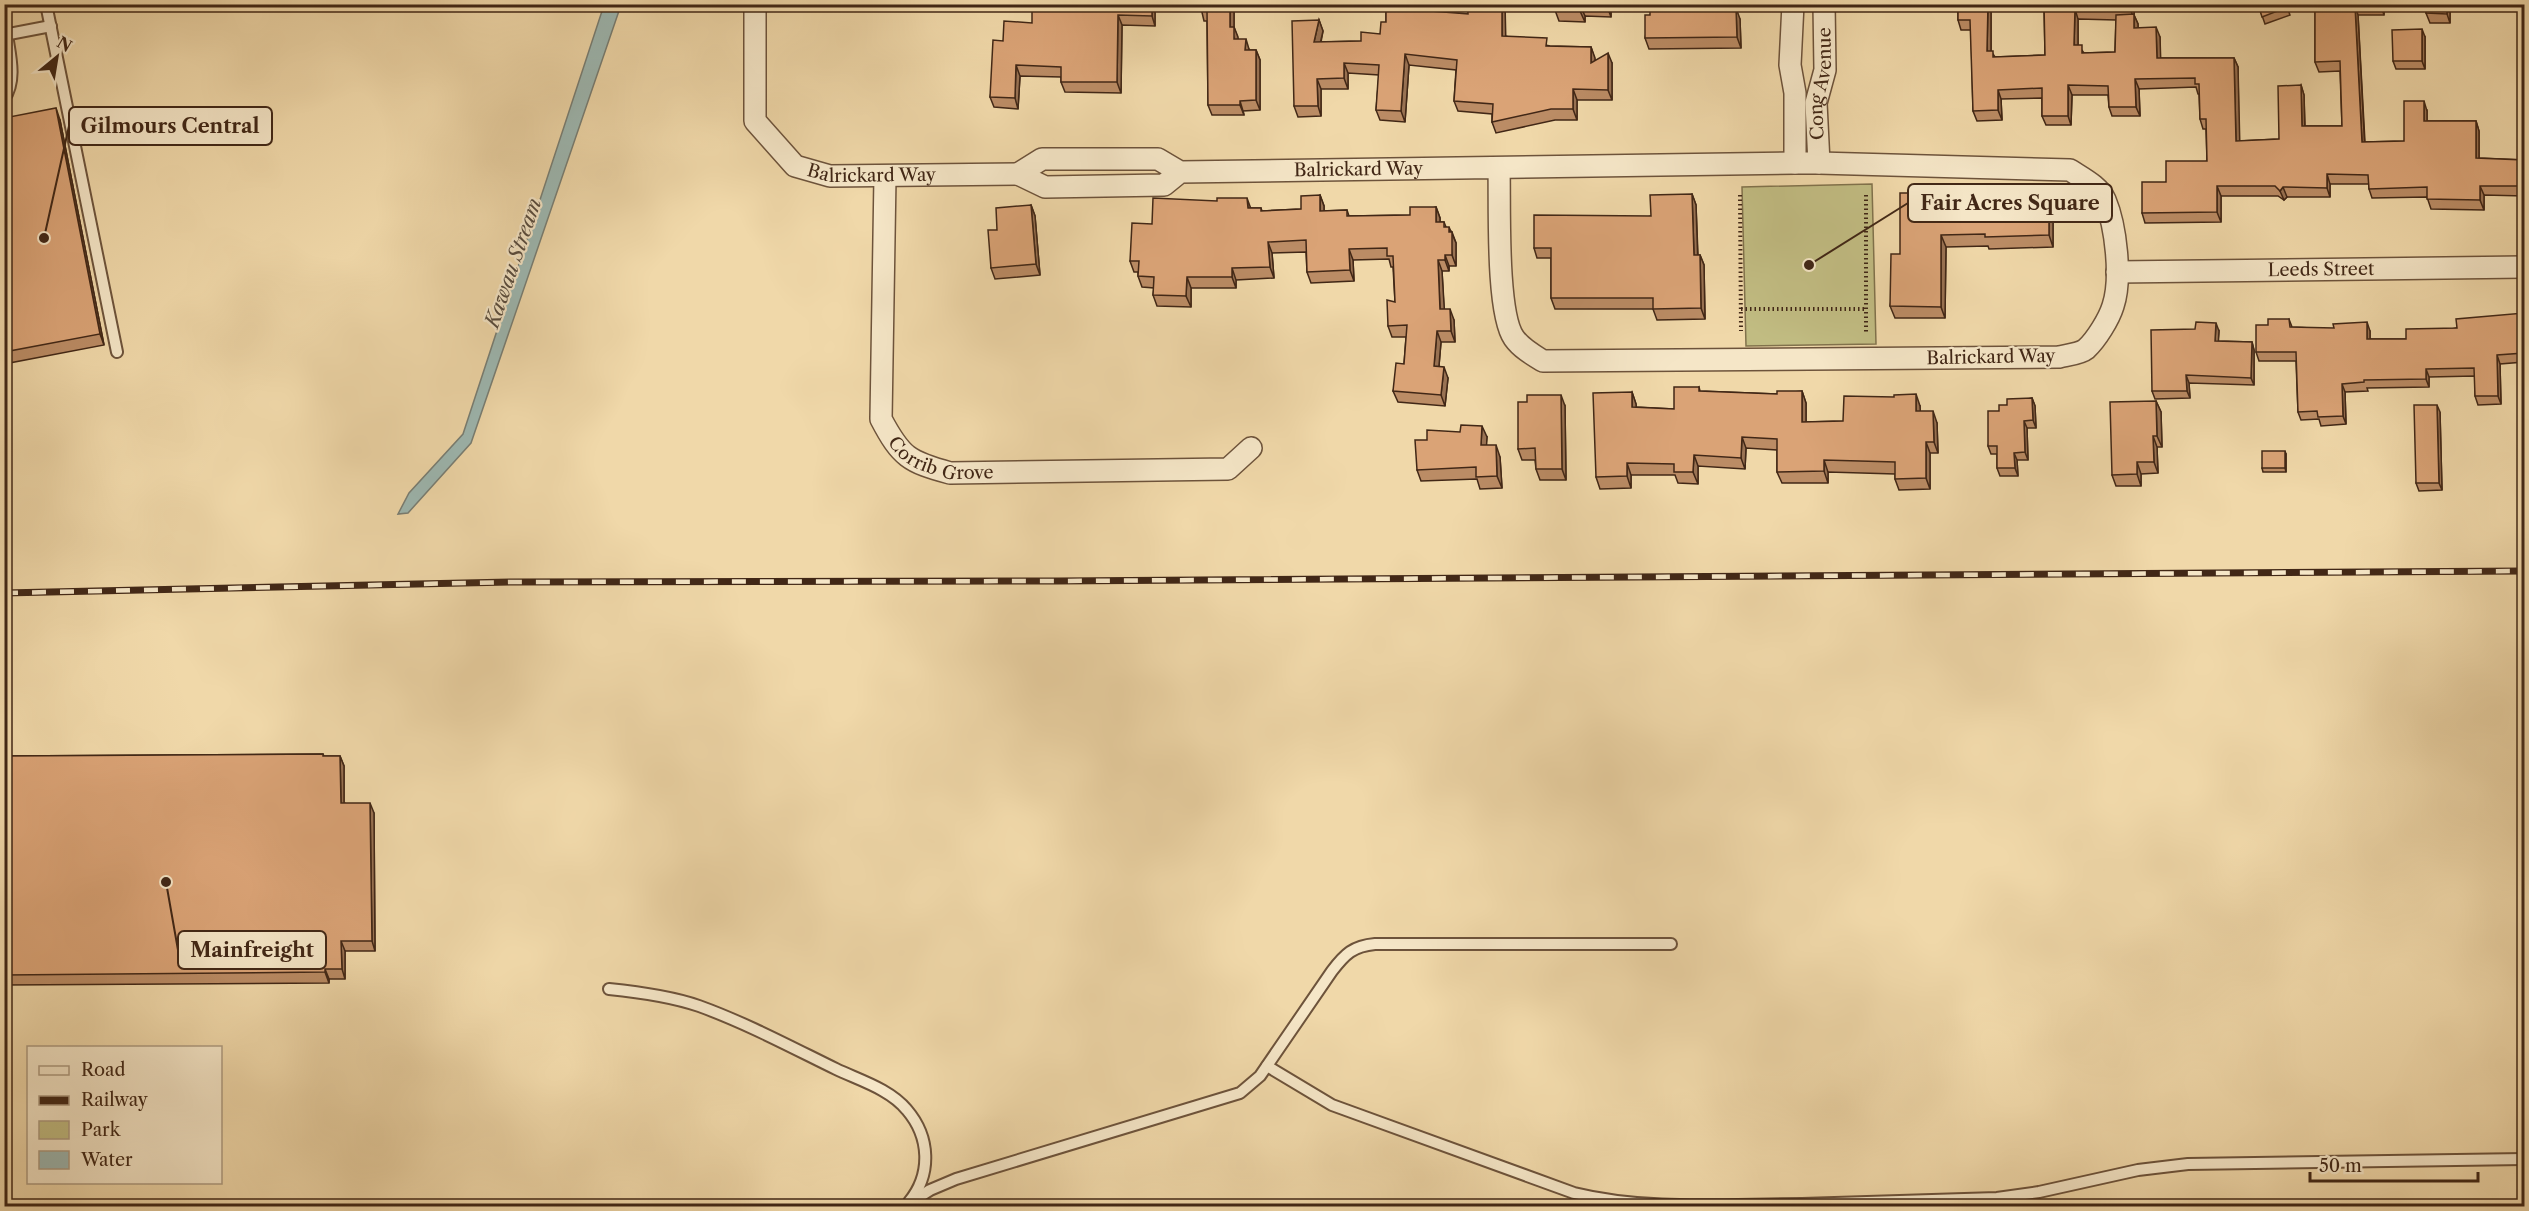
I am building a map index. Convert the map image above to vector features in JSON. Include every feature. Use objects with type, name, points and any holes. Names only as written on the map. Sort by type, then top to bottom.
[{"type":"street","name":"Balrickard Way","points":[[755,4],[754,121],[795,166],[830,176],[1018,174],[1045,187],[1057,187],[1164,185],[1180,172],[1795,163],[2070,170],[2090,182],[2104,198],[2114,229],[2117,272],[2113,306],[2095,338],[2084,351],[2059,357],[1543,361],[1527,351],[1513,337],[1503,308],[1499,168]]},
{"type":"street","name":"Cong Avenue","points":[[1793,4],[1790,64],[1795,93],[1795,163]]},
{"type":"street","name":"Cong Avenue","points":[[1819,163],[1816,103],[1825,70],[1824,4]]},
{"type":"street","name":"Corrib Grove","points":[[885,177],[881,419],[895,446],[918,465],[950,473],[1228,469],[1251,448]]},
{"type":"street","name":"Leeds Street","points":[[2117,272],[2524,267]]},
{"type":"lane","points":[[46,4],[117,352]]},
{"type":"lane","points":[[4,99],[10,86],[12,67],[6,35],[51,26]]},
{"type":"lane","points":[[905,1206],[956,1179],[1239,1093],[1251,1085],[1267,1066],[1332,971],[1345,955],[1356,947],[1386,944],[1671,944]]},
{"type":"lane","points":[[609,989],[666,997],[706,1009],[734,1020],[895,1099],[915,1121],[922,1135],[926,1160],[921,1184],[905,1206]]},
{"type":"lane","points":[[1267,1066],[1332,1105],[1594,1198],[1647,1205],[1802,1205],[1997,1198],[2039,1192],[2138,1170],[2188,1164],[2524,1159]]},
{"type":"path","points":[[1740,195],[1741,331]]},
{"type":"path","points":[[1866,195],[1866,332]]},
{"type":"path","points":[[1741,309],[1866,309]]},
{"type":"green space","points":[[1872,184],[1876,344],[1746,346],[1742,187]]},
{"type":"water","points":[[604,5],[621,5],[471,443],[408,513],[398,514],[409,493],[463,434]]},
{"type":"building","points":[[1032,4],[1152,4],[1152,16],[1118,15],[1117,82],[1061,82],[1061,67],[1016,65],[1015,98],[990,97],[993,40],[1003,41],[1004,21],[1032,23]]},
{"type":"building","points":[[1201,4],[1230,4],[1230,27],[1234,27],[1234,39],[1246,39],[1245,50],[1256,50],[1256,100],[1240,101],[1240,105],[1208,105],[1207,10],[1201,10]]},
{"type":"building","points":[[1386,4],[1431,4],[1431,11],[1468,14],[1468,4],[1502,4],[1502,36],[1547,38],[1546,46],[1591,47],[1591,63],[1608,53],[1608,90],[1573,89],[1573,109],[1551,109],[1492,122],[1493,104],[1454,101],[1457,60],[1405,54],[1401,111],[1376,110],[1379,65],[1344,63],[1344,78],[1317,79],[1318,106],[1294,106],[1292,21],[1319,20],[1314,42],[1361,41],[1361,32],[1380,34],[1381,22],[1386,22]]},
{"type":"building","points":[[1555,4],[1607,4],[1607,6],[1580,5],[1580,11],[1555,10]]},
{"type":"building","points":[[1650,4],[1694,4],[1694,8],[1736,8],[1737,37],[1645,38],[1645,15],[1650,15]]},
{"type":"building","points":[[1958,4],[1988,4],[1987,51],[1993,51],[1993,57],[2045,55],[2044,4],[2131,4],[2131,11],[2075,9],[2074,45],[2082,45],[2082,53],[2115,52],[2116,15],[2134,14],[2134,28],[2156,27],[2157,58],[2234,58],[2236,141],[2279,139],[2278,86],[2301,85],[2302,126],[2342,126],[2340,61],[2315,62],[2315,4],[2381,4],[2381,6],[2355,6],[2362,142],[2404,141],[2404,101],[2424,101],[2424,121],[2476,121],[2476,158],[2524,160],[2524,186],[2480,186],[2480,200],[2427,199],[2427,187],[2369,189],[2368,175],[2327,174],[2327,188],[2283,187],[2280,191],[2275,186],[2217,186],[2217,212],[2142,213],[2142,182],[2166,182],[2166,161],[2207,161],[2206,119],[2200,119],[2199,84],[2195,84],[2195,78],[2135,79],[2136,107],[2109,107],[2108,86],[2068,85],[2068,116],[2042,116],[2042,88],[1998,90],[1998,110],[1973,111],[1970,20],[1958,20]]},
{"type":"building","points":[[2258,4],[2286,4],[2288,7],[2262,17]]},
{"type":"building","points":[[2426,4],[2447,4],[2447,14],[2426,13]]},
{"type":"building","points":[[2521,4],[2524,4],[2524,48],[2521,48]]},
{"type":"building","points":[[2422,29],[2422,61],[2393,61],[2392,30]]},
{"type":"building","points":[[56,108],[100,334],[4,352],[4,118]]},
{"type":"building","points":[[1900,193],[1979,193],[1979,201],[2031,200],[2031,208],[2049,208],[2049,235],[1985,237],[1985,234],[1941,235],[1941,307],[1890,306],[1891,254],[1900,254]]},
{"type":"building","points":[[1692,194],[1694,255],[1700,255],[1701,308],[1653,309],[1653,298],[1551,298],[1551,248],[1534,248],[1534,215],[1651,216],[1650,195]]},
{"type":"building","points":[[1320,195],[1320,211],[1347,210],[1347,216],[1410,215],[1410,207],[1436,207],[1436,222],[1444,222],[1444,227],[1449,227],[1449,232],[1452,232],[1452,255],[1445,255],[1445,260],[1438,260],[1440,309],[1450,309],[1451,331],[1437,331],[1434,366],[1444,367],[1441,395],[1393,391],[1396,363],[1404,364],[1407,325],[1388,326],[1387,300],[1395,302],[1393,256],[1387,256],[1387,248],[1349,249],[1350,270],[1307,272],[1306,240],[1268,242],[1270,267],[1232,268],[1232,277],[1187,277],[1186,296],[1153,295],[1154,277],[1138,276],[1139,261],[1130,261],[1132,223],[1152,224],[1153,198],[1217,201],[1217,198],[1247,198],[1248,208],[1261,208],[1261,211],[1301,209],[1301,196]]},
{"type":"building","points":[[1031,205],[1036,264],[991,268],[988,230],[997,230],[996,208]]},
{"type":"building","points":[[2524,313],[2524,353],[2497,355],[2498,396],[2475,396],[2474,368],[2426,369],[2426,379],[2364,380],[2364,382],[2342,384],[2343,416],[2318,417],[2317,411],[2298,412],[2296,352],[2256,352],[2256,325],[2268,325],[2268,319],[2289,319],[2290,327],[2334,328],[2333,324],[2367,322],[2367,339],[2406,339],[2406,329],[2457,328],[2456,319]]},
{"type":"building","points":[[2196,322],[2216,323],[2215,341],[2252,342],[2251,378],[2186,375],[2187,391],[2152,391],[2151,330],[2195,329]]},
{"type":"building","points":[[1674,387],[1699,387],[1699,391],[1777,394],[1777,391],[1802,391],[1802,422],[1843,421],[1844,396],[1894,397],[1894,395],[1916,394],[1916,411],[1933,411],[1934,442],[1926,442],[1926,478],[1895,479],[1895,462],[1824,460],[1824,471],[1777,472],[1777,439],[1742,437],[1741,458],[1694,455],[1693,472],[1674,472],[1674,464],[1627,463],[1627,476],[1596,477],[1593,393],[1632,392],[1632,407],[1674,409]]},
{"type":"building","points":[[1527,395],[1561,395],[1562,469],[1536,469],[1535,448],[1518,449],[1518,402],[1527,402]]},
{"type":"building","points":[[2032,398],[2033,420],[2024,421],[2025,452],[2014,453],[2015,468],[1997,468],[1997,446],[1988,446],[1988,411],[1999,411],[1999,405],[2007,405],[2007,399]]},
{"type":"building","points":[[2156,401],[2157,436],[2153,436],[2154,462],[2137,462],[2137,474],[2112,475],[2110,402]]},
{"type":"building","points":[[2414,405],[2437,405],[2439,483],[2416,483]]},
{"type":"building","points":[[1461,425],[1482,426],[1481,445],[1496,445],[1497,476],[1476,477],[1476,467],[1417,470],[1415,440],[1427,440],[1427,430],[1460,432]]},
{"type":"building","points":[[2262,451],[2285,451],[2285,468],[2262,468]]},
{"type":"building","points":[[323,754],[323,756],[340,756],[341,803],[370,803],[372,941],[341,941],[342,969],[325,969],[325,972],[4,975],[4,756]]},
{"type":"railway","points":[[4,593],[513,582],[1057,581],[2524,571]]},
{"type":"place","name":"Gilmours Central","points":[[44,238]]},
{"type":"place","name":"Fair Acres Square","points":[[1809,265]]},
{"type":"place","name":"Mainfreight","points":[[166,882]]},
{"type":"water label","name":"Kawau Stream","points":[[513,263]]}]
